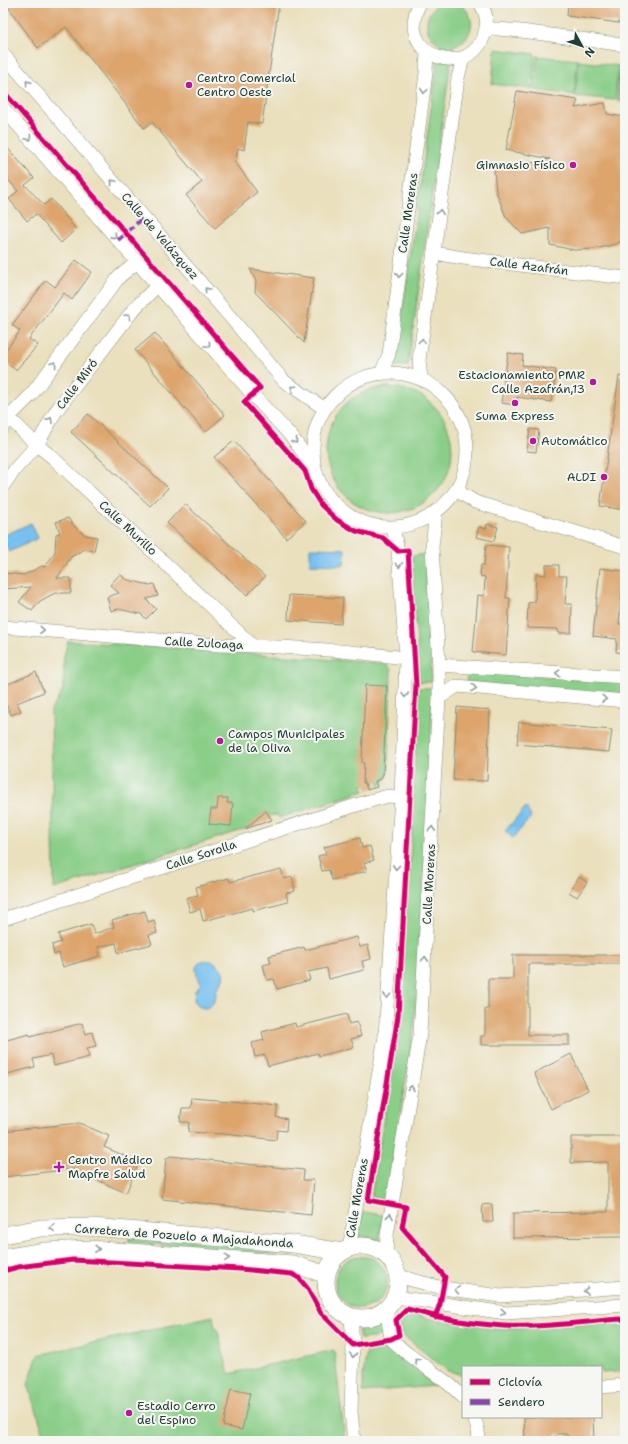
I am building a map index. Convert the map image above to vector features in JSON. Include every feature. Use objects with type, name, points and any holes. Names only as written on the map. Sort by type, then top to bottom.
[{"type":"street","points":[[420,3],[414,18],[416,37],[427,52],[438,58],[451,60],[463,58],[472,53],[479,46],[484,37],[486,16],[480,3]]},
{"type":"street","points":[[486,28],[521,30],[625,45]]},
{"type":"street","name":"Calle Moreras","points":[[381,374],[389,354],[426,73],[427,52]]},
{"type":"street","name":"Calle de Velázquez","points":[[3,54],[284,381],[325,410]]},
{"type":"street","points":[[422,379],[419,360],[458,78],[463,58]]},
{"type":"street","points":[[3,108],[157,286],[291,436],[316,468]]},
{"type":"street","name":"Calle Azafrán","points":[[434,253],[625,278]]},
{"type":"street","points":[[5,418],[31,396],[119,278],[137,262]]},
{"type":"street","name":"Calle Miró","points":[[3,486],[16,468],[37,445],[60,405],[134,309],[157,286]]},
{"type":"street","points":[[381,374],[402,374],[422,379],[436,388],[449,400],[459,414],[465,430],[467,451],[464,471],[456,490],[447,502],[423,519],[393,527],[372,525],[353,517],[336,504],[323,488],[316,468],[314,448],[317,428],[325,410],[341,391],[360,379],[381,374]]},
{"type":"street","name":"Calle Murillo","points":[[5,418],[52,457],[252,645]]},
{"type":"street","points":[[456,490],[475,502],[625,547]]},
{"type":"street","name":"Calle Moreras","points":[[386,1255],[390,1216],[420,1034],[439,698],[439,665],[432,547],[436,511]]},
{"type":"street","name":"Calle Moreras","points":[[345,1251],[385,1036],[401,797],[406,658],[398,551],[393,527]]},
{"type":"street","name":"Calle Zuloaga","points":[[3,627],[219,645],[252,645],[406,658]]},
{"type":"street","points":[[439,665],[625,677]]},
{"type":"street","points":[[439,698],[457,686],[625,701]]},
{"type":"street","name":"Calle Sorolla","points":[[3,920],[366,802],[388,796],[401,797]]},
{"type":"street","name":"Carretera de Pozuelo a Majadahonda","points":[[3,1235],[41,1228],[92,1227],[294,1244],[345,1251]]},
{"type":"street","points":[[358,1246],[378,1250],[386,1255],[391,1261],[397,1275],[398,1282],[390,1302],[378,1314],[370,1317],[360,1318],[351,1316],[337,1308],[328,1293],[326,1284],[327,1275],[332,1262],[345,1251],[358,1246]]},
{"type":"street","name":"Carretera de Pozuelo a Majadahonda","points":[[3,1258],[45,1251],[89,1249],[293,1264],[327,1275]]},
{"type":"street","points":[[397,1275],[443,1288],[500,1296],[625,1287]]},
{"type":"street","points":[[390,1302],[506,1313],[625,1305]]},
{"type":"street","points":[[390,1302],[391,1339],[404,1351],[449,1384],[462,1396]]},
{"type":"street","points":[[351,1316],[353,1345],[351,1412],[354,1441]]},
{"type":"street","points":[[449,1384],[462,1386]]},
{"type":"street","points":[[602,1387],[625,1385]]},
{"type":"street","points":[[474,1418],[478,1435]]},
{"type":"street","points":[[478,1435],[484,1418]]},
{"type":"green space","points":[[441,3],[458,3],[469,14],[471,26],[470,32],[466,38],[453,46],[408,366],[395,366],[440,44],[430,35],[427,23],[431,12]]},
{"type":"green space","points":[[495,49],[535,54],[532,89],[492,84]]},
{"type":"green space","points":[[537,56],[578,60],[574,95],[534,90]]},
{"type":"green space","points":[[579,61],[619,66],[615,100],[575,96]]},
{"type":"green space","points":[[620,67],[625,67],[625,102],[617,101]]},
{"type":"green space","points":[[395,387],[419,395],[429,401],[438,410],[447,426],[451,438],[451,462],[447,474],[438,490],[429,499],[413,508],[401,512],[383,513],[359,505],[349,499],[340,490],[331,474],[327,462],[326,444],[334,420],[340,410],[349,401],[365,392],[377,388]]},
{"type":"green space","points":[[425,554],[432,682],[419,682],[412,556]]},
{"type":"green space","name":"Campos Municipales de la Oliva","points":[[68,641],[387,664],[391,670],[388,773],[380,786],[378,780],[363,785],[364,791],[279,818],[278,815],[267,816],[268,814],[266,811],[255,821],[255,826],[54,889],[51,710],[63,690],[64,656]]},
{"type":"green space","points":[[468,671],[625,682],[625,697],[466,683]]},
{"type":"green space","points":[[418,688],[433,688],[428,805],[414,1028],[386,1200],[371,1198],[398,1030],[413,817]]},
{"type":"green space","points":[[363,1212],[383,1215],[380,1242],[368,1237],[358,1237]]},
{"type":"green space","points":[[129,1234],[292,1250],[292,1256],[129,1242]]},
{"type":"green space","points":[[361,1256],[371,1258],[379,1264],[385,1272],[387,1282],[385,1292],[379,1300],[371,1306],[361,1308],[351,1306],[343,1300],[337,1292],[335,1282],[337,1272],[343,1264],[351,1258]]},
{"type":"green space","points":[[407,1310],[425,1318],[502,1328],[619,1321],[625,1322],[625,1371],[602,1373],[602,1366],[462,1366],[462,1375],[448,1371],[401,1334],[397,1320]]},
{"type":"green space","points":[[213,1316],[215,1328],[217,1328],[229,1374],[334,1350],[345,1441],[46,1441],[28,1384],[38,1355]]},
{"type":"green space","points":[[382,1323],[384,1334],[373,1338],[360,1339],[358,1326],[370,1326]]},
{"type":"green space","points":[[386,1346],[435,1386],[363,1392],[363,1375],[367,1350]]},
{"type":"water","points":[[31,523],[38,538],[9,552],[3,540],[3,536]]},
{"type":"water","points":[[310,548],[345,549],[344,565],[310,564]]},
{"type":"water","points":[[526,807],[531,817],[513,838],[505,831]]},
{"type":"water","points":[[202,961],[215,963],[220,967],[224,974],[222,982],[216,990],[214,1001],[209,1007],[206,1008],[198,1006],[194,1000],[195,991],[201,984],[196,969]]},
{"type":"building","name":"Centro Comercial Centro Oeste","points":[[5,3],[279,3],[262,124],[248,122],[244,150],[238,148],[235,162],[257,192],[215,228],[186,195],[202,182],[152,122],[144,128],[66,27],[38,48]]},
{"type":"building","points":[[568,3],[622,3],[619,23],[567,16]]},
{"type":"building","name":"Gimnasio Físico","points":[[517,91],[578,100],[575,108],[605,103],[607,114],[625,117],[625,239],[616,244],[595,249],[574,250],[550,245],[550,228],[522,234],[506,217],[496,191],[494,171],[550,159],[506,150]]},
{"type":"building","points":[[3,143],[34,178],[25,185],[44,205],[51,199],[76,229],[61,243],[36,214],[27,221],[9,199],[18,191],[3,174]]},
{"type":"building","points":[[76,260],[92,272],[72,300],[64,293],[29,339],[38,345],[16,370],[3,361],[3,354],[20,331],[12,325],[46,280],[55,287]]},
{"type":"building","points":[[250,269],[314,278],[304,343],[255,292],[256,281]]},
{"type":"building","points":[[155,333],[225,415],[205,432],[135,350]]},
{"type":"building","points":[[508,353],[523,355],[522,365],[556,370],[551,402],[517,397],[516,405],[501,403]]},
{"type":"building","points":[[619,376],[625,377],[625,510],[600,506]]},
{"type":"building","points":[[88,414],[168,488],[150,506],[71,432]]},
{"type":"building","name":"Automático","points":[[530,429],[539,430],[536,452],[527,451]]},
{"type":"building","points":[[234,441],[306,521],[286,538],[214,457]]},
{"type":"building","points":[[185,504],[265,577],[247,595],[167,523]]},
{"type":"building","points":[[68,518],[75,527],[85,535],[97,537],[94,551],[84,549],[71,557],[57,578],[71,578],[71,593],[55,593],[40,601],[32,611],[19,602],[31,587],[3,589],[3,573],[24,575],[42,566],[45,567],[55,552],[56,534],[60,533],[56,522]]},
{"type":"building","points":[[487,524],[498,527],[494,541],[476,537],[479,527],[486,529]]},
{"type":"building","points":[[486,545],[509,547],[506,598],[510,598],[506,655],[473,652],[478,595],[484,596],[485,577],[480,576],[481,565],[484,565]]},
{"type":"building","points":[[546,565],[559,565],[559,576],[567,576],[565,604],[572,604],[571,633],[558,633],[558,629],[527,628],[528,603],[535,602],[536,574],[546,575]]},
{"type":"building","points":[[600,568],[624,571],[619,624],[625,624],[625,653],[616,652],[617,639],[593,636]]},
{"type":"building","points":[[120,574],[125,579],[149,585],[154,584],[158,596],[146,599],[156,609],[146,619],[141,614],[119,609],[111,611],[107,597],[119,593],[110,585]]},
{"type":"building","points":[[289,595],[343,598],[341,624],[288,620]]},
{"type":"building","points":[[36,672],[44,692],[17,703],[21,711],[11,715],[7,706],[3,708],[3,686]]},
{"type":"building","points":[[365,685],[387,686],[383,774],[381,779],[375,781],[377,787],[367,790],[365,783],[363,783],[364,763],[362,763]]},
{"type":"building","points":[[457,707],[490,710],[487,781],[453,780]]},
{"type":"building","points":[[519,722],[612,730],[609,752],[517,744]]},
{"type":"building","points":[[218,798],[228,798],[227,803],[233,803],[231,826],[209,824],[211,809],[217,809]]},
{"type":"building","points":[[266,811],[272,820],[245,829]]},
{"type":"building","points":[[360,838],[362,848],[370,846],[374,860],[364,863],[367,871],[332,880],[329,870],[322,871],[318,856],[326,854],[324,847]]},
{"type":"building","points":[[281,869],[284,879],[292,877],[295,891],[286,893],[288,902],[253,911],[253,908],[203,921],[200,909],[190,912],[186,898],[198,895],[196,887],[229,878],[230,882]]},
{"type":"building","points":[[579,877],[587,882],[577,897],[569,892]]},
{"type":"building","points":[[145,911],[148,922],[154,920],[157,933],[149,935],[152,944],[118,953],[116,943],[98,947],[100,956],[63,967],[59,953],[54,955],[52,945],[61,942],[58,934],[91,924],[94,934],[114,927],[112,920]]},
{"type":"building","points":[[357,937],[360,947],[368,945],[371,959],[362,961],[364,970],[329,979],[327,968],[308,972],[310,980],[277,989],[274,979],[267,980],[263,965],[271,963],[269,956],[304,947],[305,950]]},
{"type":"building","points":[[513,955],[625,955],[625,964],[528,964],[528,1035],[569,1035],[569,1045],[481,1045],[481,1036],[485,1036],[485,1009],[488,1009],[488,979],[513,979]]},
{"type":"building","points":[[347,1014],[349,1024],[357,1022],[361,1036],[351,1039],[354,1047],[319,1056],[318,1053],[268,1066],[265,1055],[255,1057],[252,1043],[264,1040],[262,1032],[295,1023],[296,1027]]},
{"type":"building","points":[[82,1023],[85,1034],[92,1032],[96,1046],[87,1048],[89,1057],[54,1066],[51,1055],[33,1059],[35,1067],[3,1075],[3,1041],[29,1034],[30,1037]]},
{"type":"building","points":[[571,1054],[588,1090],[551,1109],[534,1073]]},
{"type":"building","points":[[192,1098],[278,1106],[276,1117],[287,1119],[286,1131],[277,1130],[276,1140],[224,1134],[188,1132],[189,1122],[180,1122],[182,1108],[191,1108]]},
{"type":"building","points":[[79,1123],[109,1136],[104,1147],[139,1162],[126,1193],[73,1169],[3,1177],[3,1131]]},
{"type":"building","points":[[571,1137],[625,1137],[625,1237],[513,1238],[513,1213],[608,1212],[608,1162],[571,1163]]},
{"type":"building","points":[[170,1156],[304,1170],[303,1180],[314,1180],[311,1215],[162,1199],[166,1159]]},
{"type":"building","points":[[492,1204],[493,1222],[483,1222],[482,1205]]},
{"type":"building","points":[[231,1389],[250,1393],[242,1430],[223,1426]]},
{"type":"building","points":[[524,1418],[593,1418],[594,1441],[572,1441],[566,1434],[557,1434],[550,1441],[525,1441]]},
{"type":"marked path","points":[[118,240],[144,217]]},
{"type":"cycle path","points":[[3,91],[260,388],[244,402],[305,471],[311,489],[321,505],[337,520],[356,531],[383,538],[398,551],[408,550],[416,685],[398,1016],[368,1200],[406,1207],[402,1227],[445,1277],[440,1304],[435,1317]]},
{"type":"cycle path","points":[[3,1271],[18,1267],[73,1260],[240,1269],[292,1274],[299,1278],[308,1289],[321,1313],[353,1345],[391,1339],[399,1335],[396,1320],[407,1309],[455,1320],[503,1326],[546,1325],[619,1319],[625,1320]]},
{"type":"place","name":"Centro Comercial Centro Oeste","points":[[189,85]]},
{"type":"place","name":"Gimnasio Físico","points":[[573,165]]},
{"type":"place","name":"Estacionamiento PMR Calle Azafrán,13","points":[[593,382]]},
{"type":"place","name":"Suma Express","points":[[515,403]]},
{"type":"place","name":"Automático","points":[[533,441]]},
{"type":"place","name":"ALDI","points":[[604,477]]},
{"type":"place","name":"Campos Municipales de la Oliva","points":[[220,741]]},
{"type":"place","name":"Centro Médico Mapfre Salud","points":[[59,1167]]},
{"type":"place","name":"Estadio Cerro del Espino","points":[[129,1413]]}]
